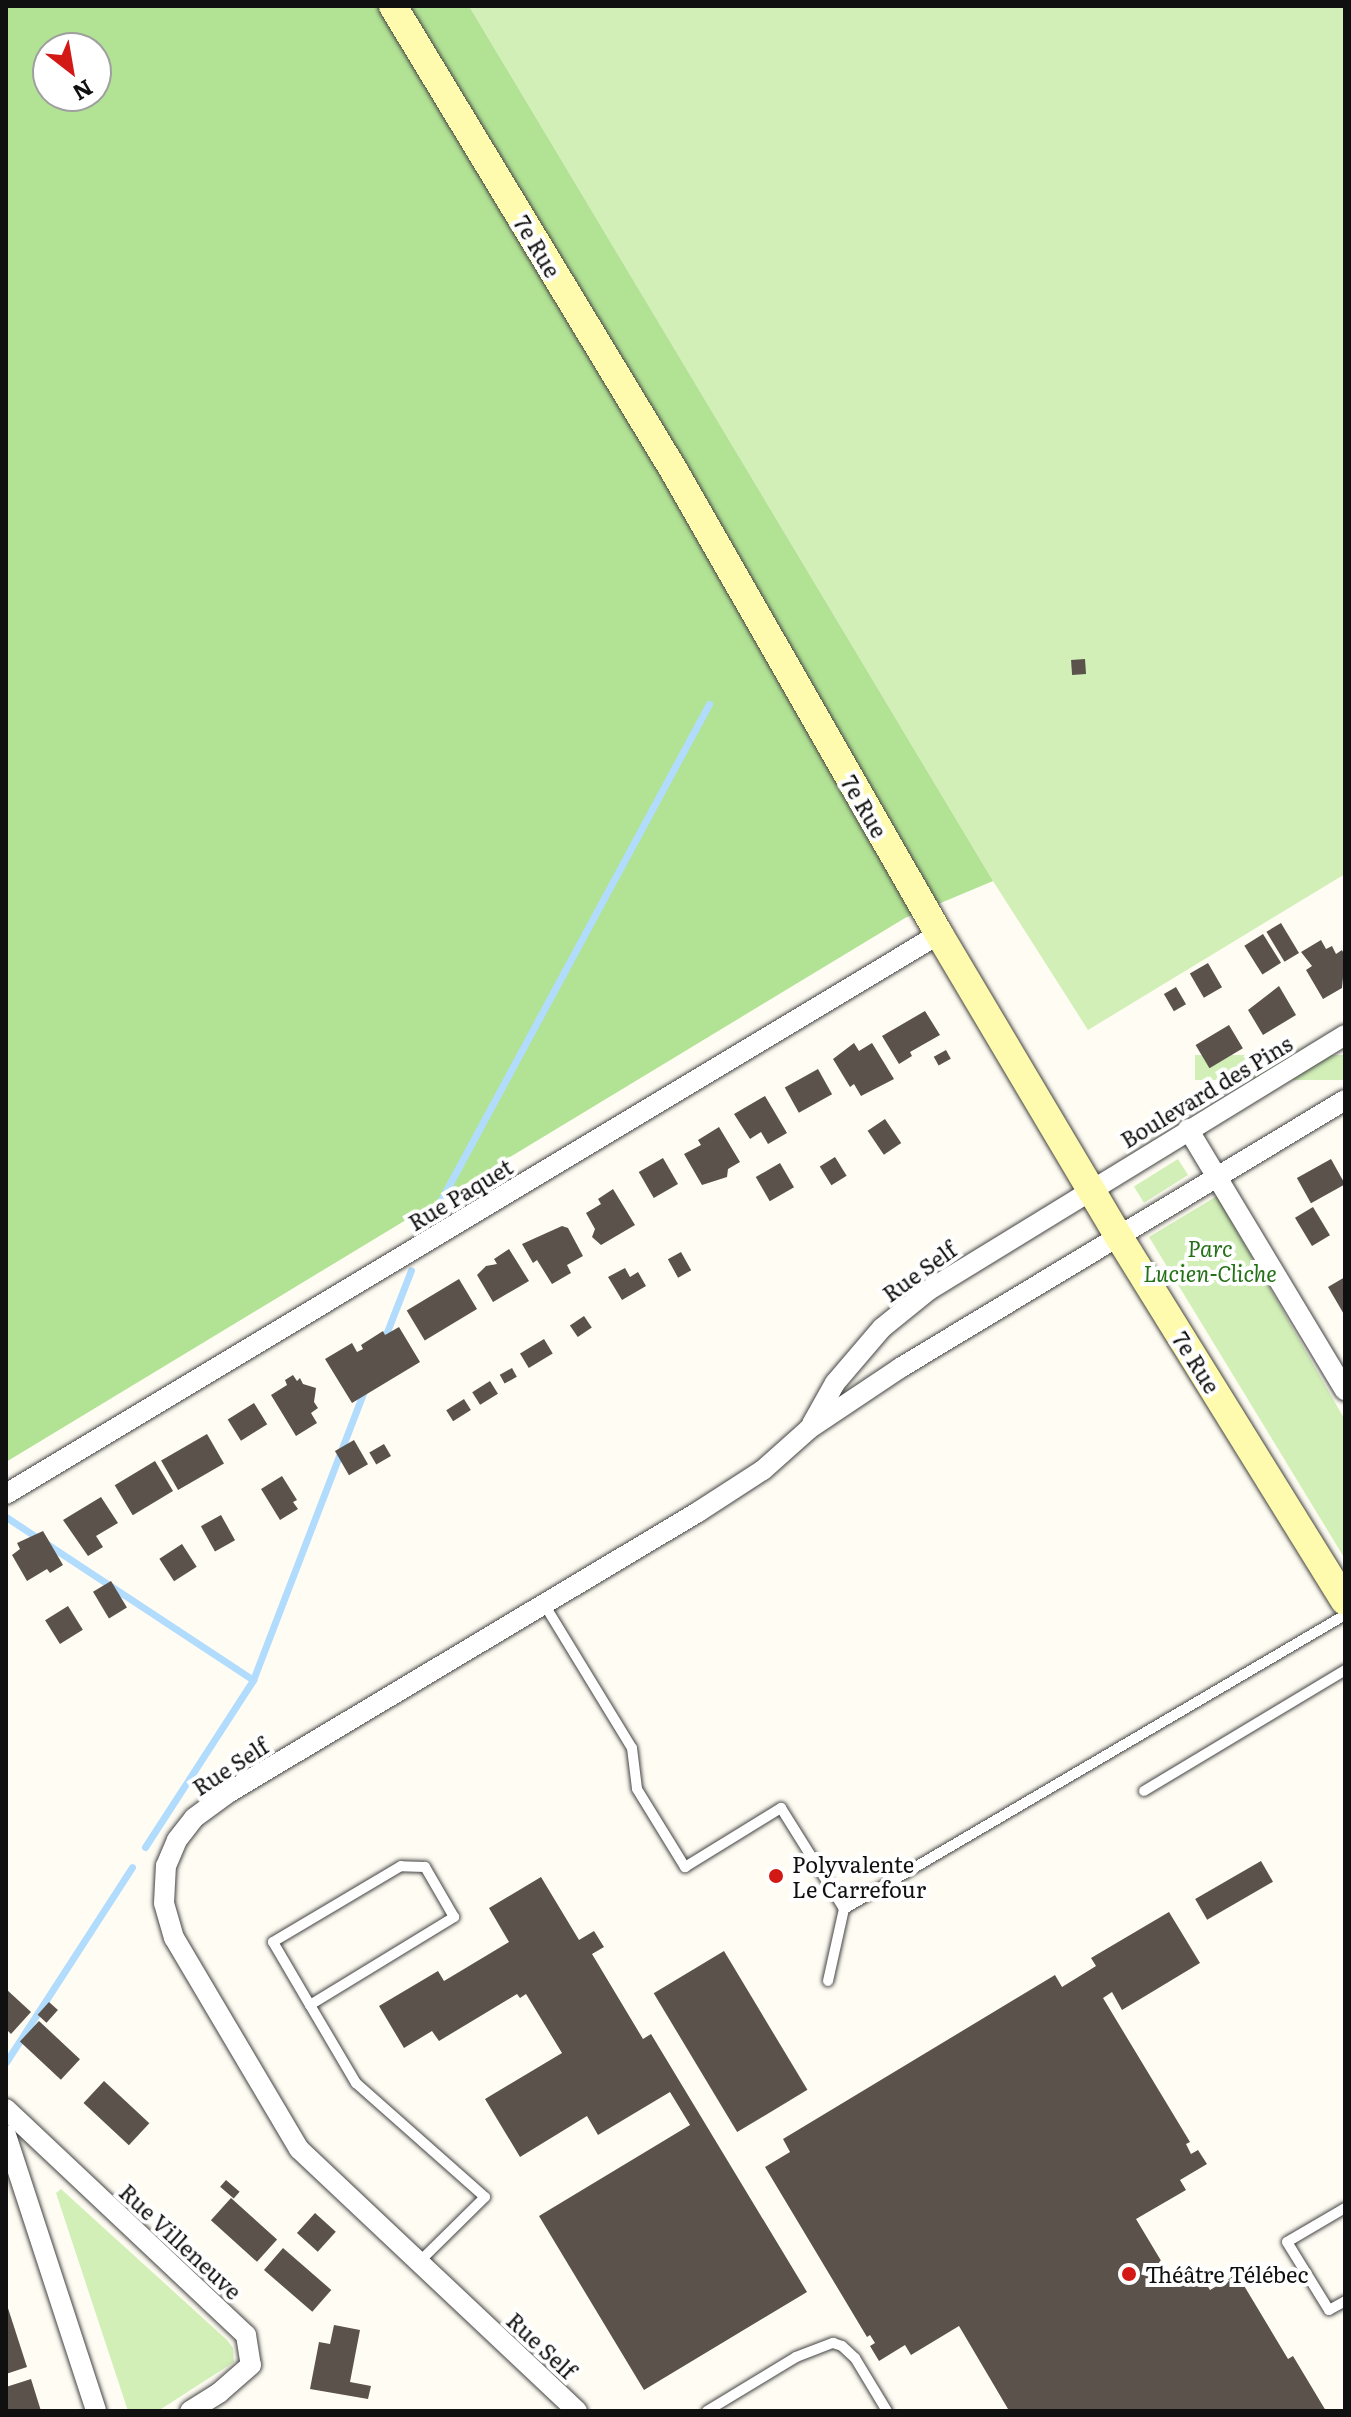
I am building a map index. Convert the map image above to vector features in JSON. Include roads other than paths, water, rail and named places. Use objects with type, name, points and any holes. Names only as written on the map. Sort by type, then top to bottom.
[{"type":"street","name":"7e Rue","points":[[393,6],[673,469],[939,934],[1119,1237],[1345,1601]]},
{"type":"street","name":"Rue Paquet","points":[[6,1494],[939,934]]},
{"type":"street","name":"Boulevard des Pins","points":[[1091,1188],[1345,1035]]},
{"type":"street","points":[[1119,1237],[1345,1100]]},
{"type":"street","points":[[1188,1129],[1345,1390]]},
{"type":"street","name":"Rue Self","points":[[809,1429],[835,1383],[882,1328],[929,1290],[1091,1188]]},
{"type":"street","name":"Rue Self","points":[[577,2411],[299,2149],[174,1938],[164,1903],[166,1866],[177,1840],[194,1818],[228,1793],[763,1470],[809,1429],[900,1368],[1119,1237]]},
{"type":"street","name":"Rue Villeneuve","points":[[6,2109],[246,2335],[251,2365],[190,2411]]},
{"type":"street","points":[[6,2135],[96,2411]]},
{"type":"lane","points":[[544,1604],[632,1748],[637,1789],[685,1867],[781,1808],[844,1909],[828,1981]]},
{"type":"lane","points":[[844,1909],[1345,1615]]},
{"type":"lane","points":[[1144,1791],[1345,1670]]},
{"type":"lane","points":[[310,2005],[454,1917],[425,1867],[401,1866],[273,1942],[310,2005],[356,2083],[485,2197],[419,2262]]},
{"type":"lane","points":[[1345,2208],[1287,2242],[1329,2310],[1345,2301]]},
{"type":"lane","points":[[707,2411],[796,2357],[833,2343],[842,2346],[855,2358],[887,2411]]},
{"type":"waterway","points":[[429,1222],[709,704]]},
{"type":"waterway","points":[[383,1342],[411,1270]]},
{"type":"waterway","points":[[145,1847],[253,1680],[364,1391]]},
{"type":"waterway","points":[[6,1517],[253,1680]]},
{"type":"waterway","points":[[6,2062],[132,1867]]},
{"type":"place","name":"Polyvalente Le Carrefour","points":[[776,1876]]},
{"type":"place","name":"Théâtre Télébec","points":[[1129,2274]]},
{"type":"park label","name":"Parc Lucien-Cliche","points":[[1210,1260]]}]
